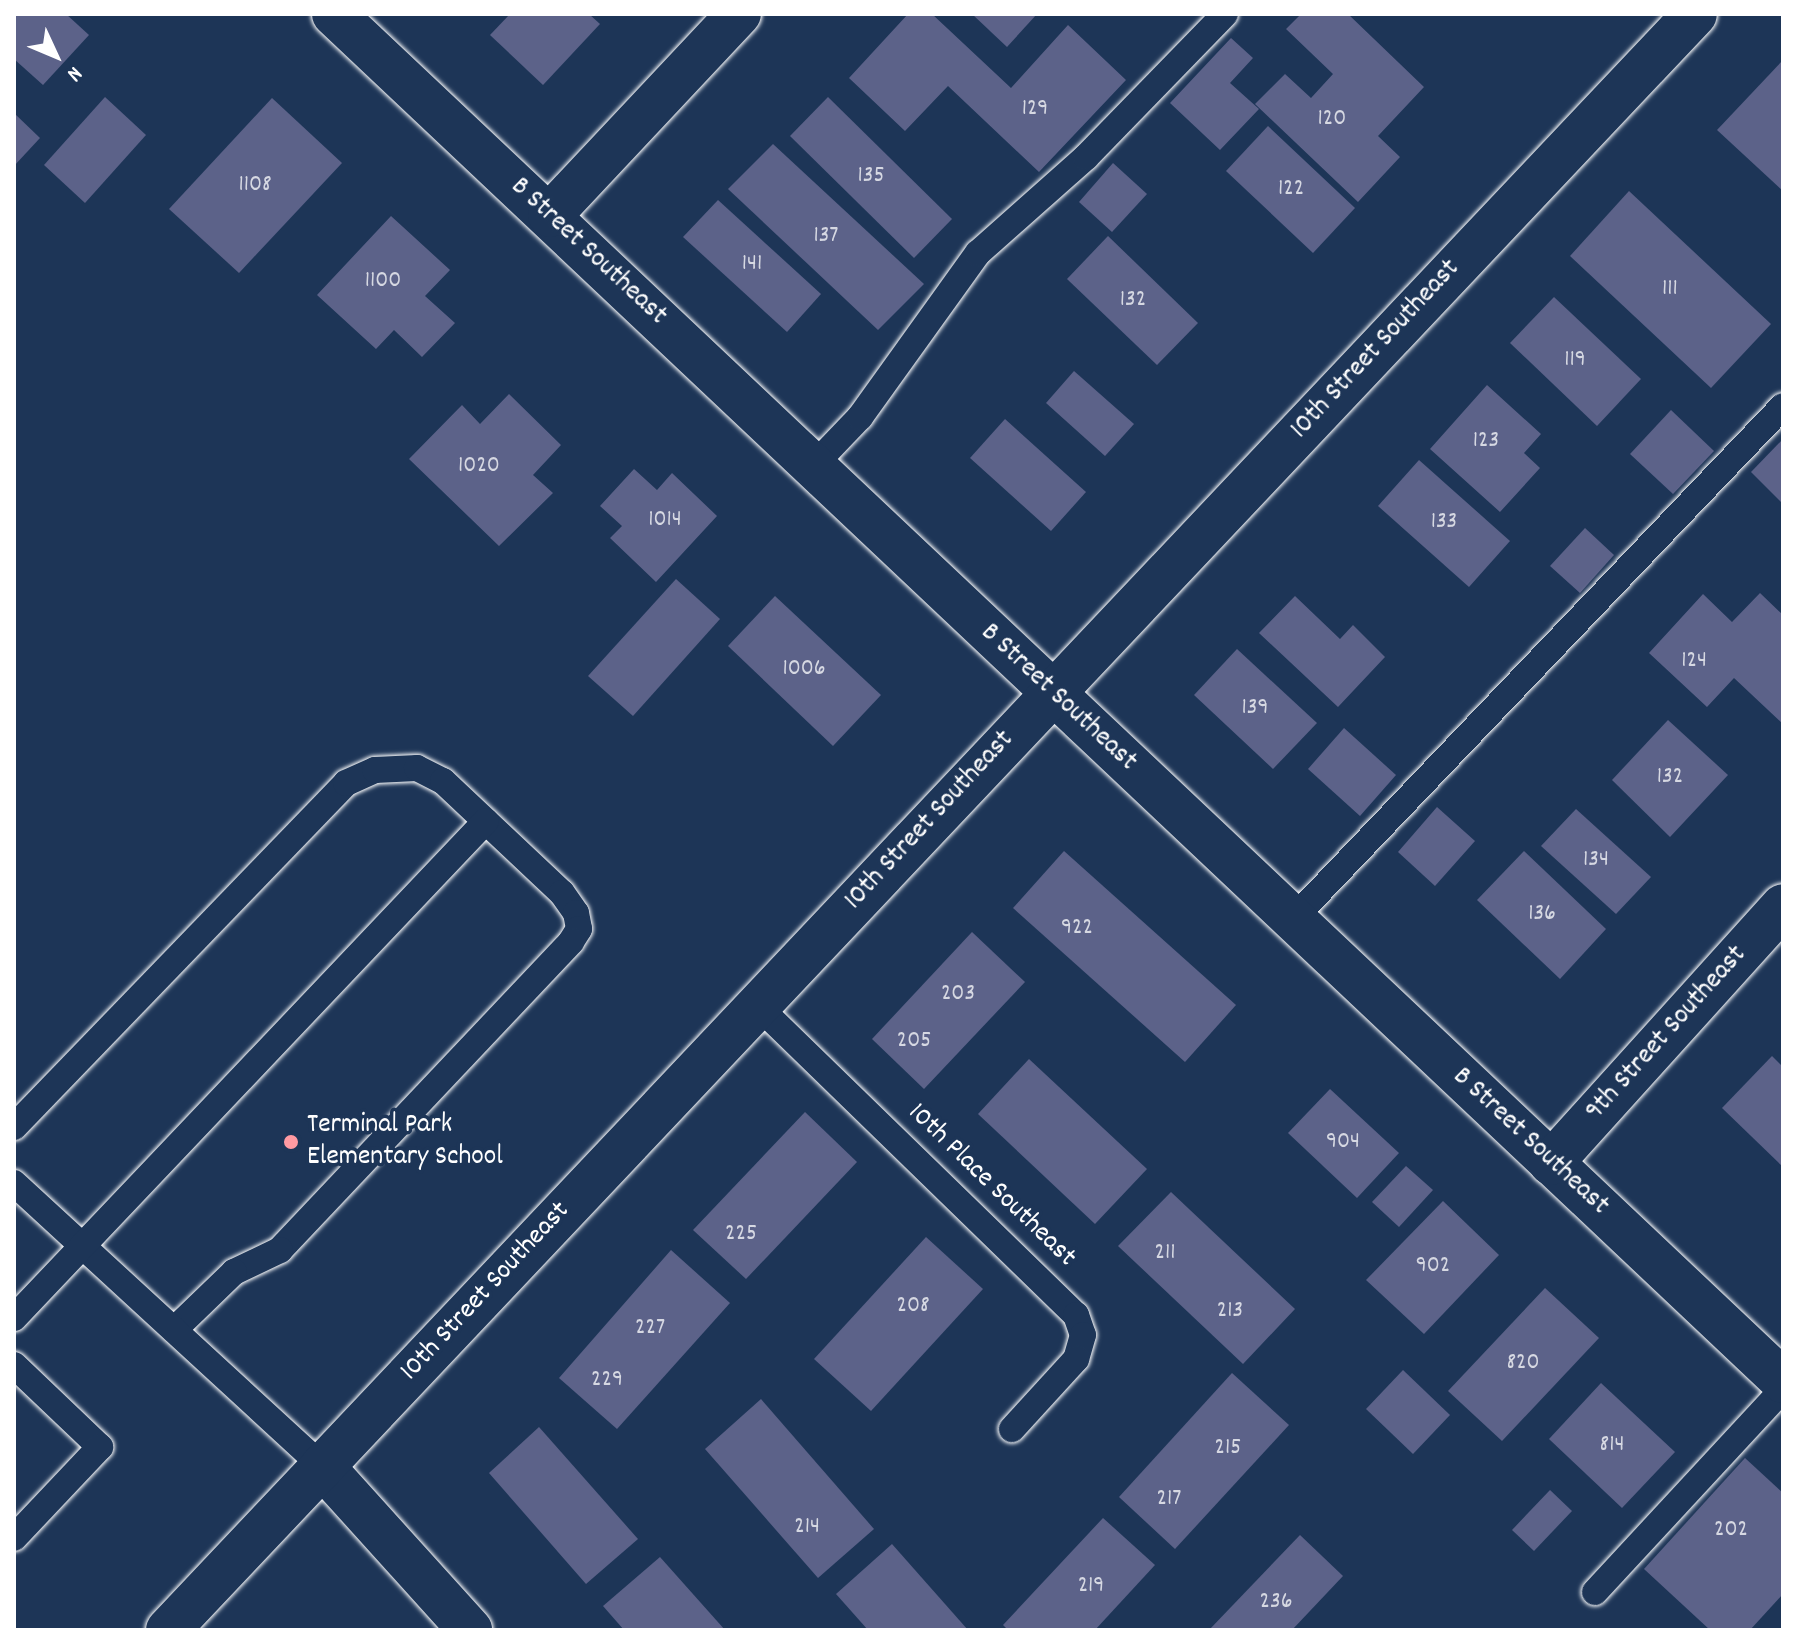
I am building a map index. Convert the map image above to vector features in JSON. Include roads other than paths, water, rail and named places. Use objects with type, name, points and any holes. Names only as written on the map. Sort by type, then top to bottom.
[{"type":"street","name":"B Street Southeast","points":[[334,14],[1783,1381]]},
{"type":"street","points":[[550,215],[739,14]]},
{"type":"street","name":"10th Street Southeast","points":[[168,1630],[1695,14]]},
{"type":"street","name":"9th Street Southeast","points":[[1551,1163],[1783,906]]},
{"type":"street","points":[[322,1466],[470,1630]]},
{"type":"lane","points":[[813,466],[860,417],[978,253],[1086,157],[1225,14]]},
{"type":"lane","points":[[1293,919],[1783,406]]},
{"type":"lane","points":[[14,1127],[346,783],[375,770],[417,768],[443,781],[562,893],[576,913],[579,929],[571,942],[280,1250],[234,1272],[174,1330]]},
{"type":"lane","points":[[14,1318],[486,821]]},
{"type":"lane","name":"10th Place Southeast","points":[[757,1005],[1076,1315],[1083,1335],[1076,1359],[1012,1429]]},
{"type":"lane","points":[[14,1183],[322,1466]]},
{"type":"lane","points":[[14,1365],[100,1447],[14,1538]]},
{"type":"lane","points":[[1595,1592],[1783,1389]]},
{"type":"place","name":"Terminal Park Elementary School","points":[[291,1142]]}]
